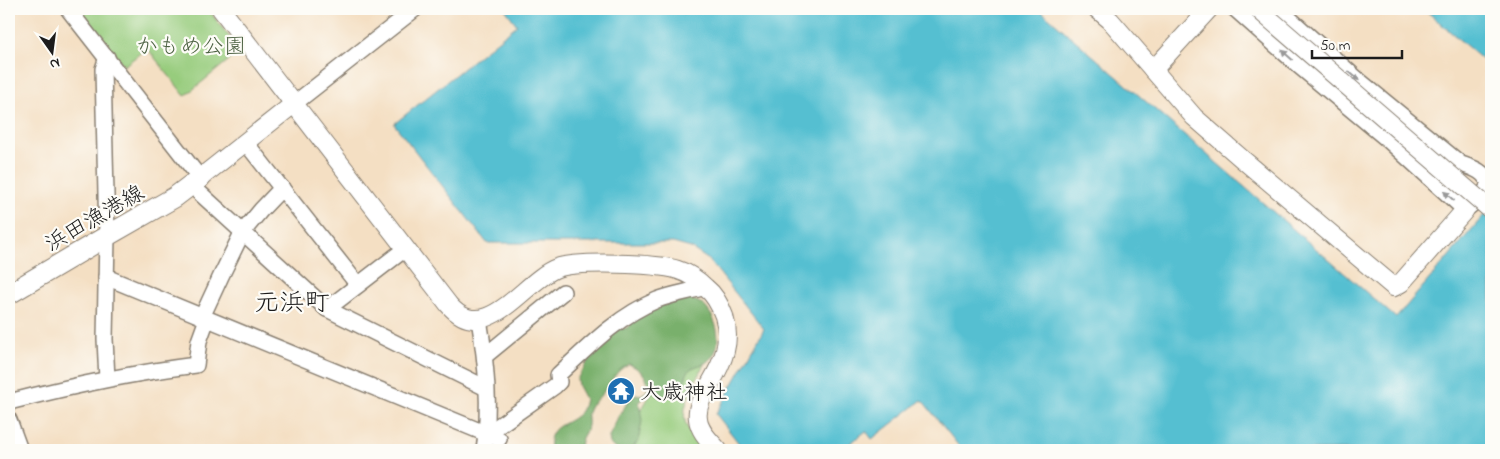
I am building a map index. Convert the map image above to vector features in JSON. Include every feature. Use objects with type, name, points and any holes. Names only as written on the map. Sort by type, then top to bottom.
[{"type":"main road","name":"浜田漁港線","points":[[9,294],[175,198],[195,182]]},
{"type":"street","points":[[68,9],[107,57],[195,182],[242,233],[327,309],[486,388]]},
{"type":"street","points":[[221,9],[405,249],[452,309],[461,316],[488,317],[500,310],[548,272],[568,266],[627,264],[677,269],[694,278],[705,287],[714,296],[721,308],[728,335],[721,364],[701,398],[697,418],[700,426],[718,450]]},
{"type":"street","points":[[195,182],[415,9]]},
{"type":"street","points":[[1097,9],[1110,20],[1194,117],[1394,287],[1401,284],[1464,210],[1474,203],[1488,189],[1490,184],[1487,178],[1478,170],[1461,164],[1356,78],[1279,9]]},
{"type":"street","points":[[1153,70],[1209,9]]},
{"type":"street","points":[[1235,9],[1299,66],[1388,140],[1464,210]]},
{"type":"street","points":[[1258,9],[1491,210]]},
{"type":"street","points":[[107,57],[103,70],[107,236],[104,339],[107,379]]},
{"type":"street","points":[[246,142],[358,285]]},
{"type":"street","points":[[9,402],[144,371],[196,365],[205,318],[221,276],[242,233],[282,188]]},
{"type":"street","points":[[327,309],[405,249]]},
{"type":"street","points":[[106,277],[493,437]]},
{"type":"street","points":[[484,450],[493,437],[559,382],[558,375],[620,321],[659,299],[705,287]]},
{"type":"street","points":[[484,356],[563,292]]},
{"type":"street","points":[[479,318],[493,437]]},
{"type":"street","points":[[10,428],[20,450]]},
{"type":"green space","name":"かもめ公園","points":[[80,9],[208,9],[240,51],[185,96],[147,48],[124,66]]},
{"type":"green space","points":[[688,298],[702,304],[711,315],[717,329],[716,351],[708,361],[688,372],[685,385],[673,394],[663,398],[654,392],[646,394],[639,402],[642,421],[638,441],[631,450],[616,450],[610,444],[609,437],[618,417],[629,400],[636,394],[641,395],[647,391],[648,386],[644,374],[629,364],[617,374],[590,408],[588,426],[581,442],[582,450],[550,450],[550,441],[555,430],[581,411],[585,399],[578,386],[577,379],[593,353],[615,330],[627,328],[634,317],[646,310]]},
{"type":"green space","points":[[714,346],[694,383],[684,413],[688,429],[705,450],[632,450],[640,412],[668,365]]},
{"type":"water","points":[[505,9],[1039,9],[1396,318],[1491,207],[1491,450],[962,450],[922,400],[872,439],[866,431],[842,450],[744,450],[716,414],[764,329],[709,260],[691,248],[673,243],[487,243],[394,124],[517,25]]},
{"type":"water","points":[[1424,9],[1491,9],[1491,67]]},
{"type":"place","name":"大歳神社","points":[[621,391]]},
{"type":"district","name":"元浜町","points":[[292,301]]}]
